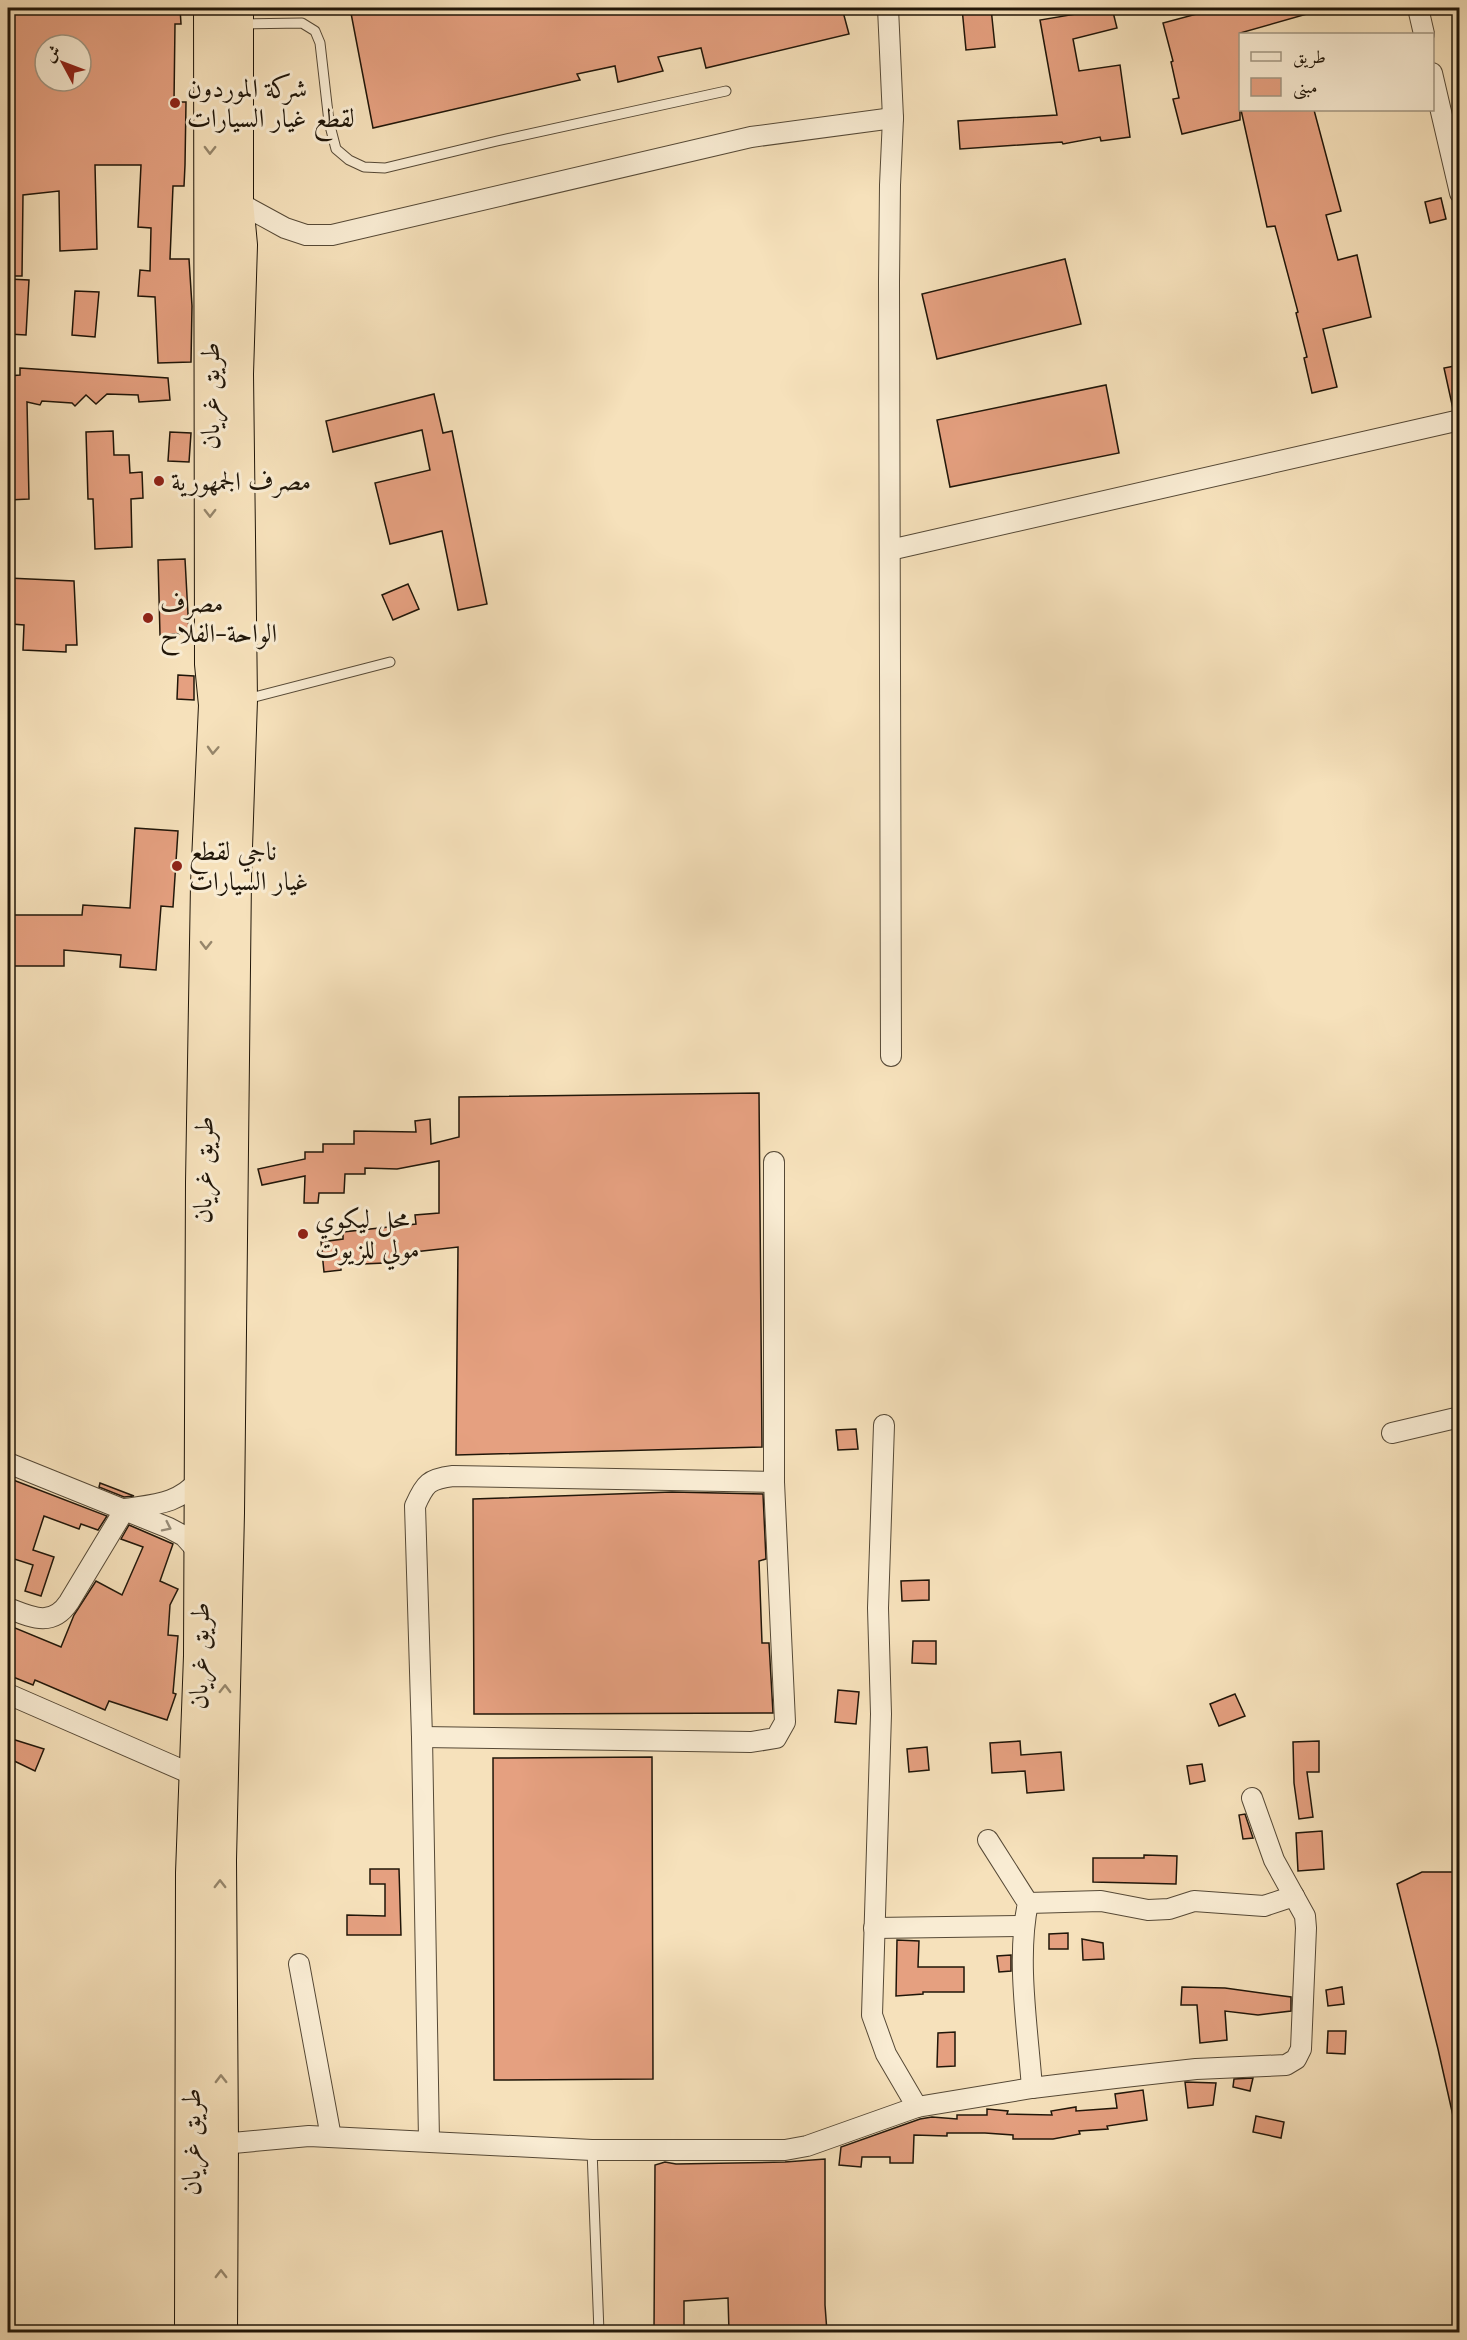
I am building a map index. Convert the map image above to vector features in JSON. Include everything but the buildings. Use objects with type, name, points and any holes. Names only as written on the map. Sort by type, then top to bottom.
[{"type":"highway","name":"طريق غريان","points":[[221,2332],[220,1860],[228,1524],[235,877],[228,703],[211,664],[224,196],[223,19]]},
{"type":"highway","name":"طريق غريان","points":[[191,2332],[192,1873],[201,1555],[207,896],[228,703]]},
{"type":"street","points":[[888,8],[893,118],[890,186],[891,1056]]},
{"type":"street","points":[[1418,8],[1424,33]]},
{"type":"street","points":[[1434,82],[1460,193]]},
{"type":"street","points":[[224,196],[285,228],[306,235],[332,235],[751,137],[893,118]]},
{"type":"street","points":[[890,550],[1460,420]]},
{"type":"street","points":[[422,1737],[751,1742],[776,1738],[785,1722],[774,1482],[774,1162]]},
{"type":"street","points":[[1392,1433],[1460,1417]]},
{"type":"street","points":[[884,1425],[878,1608],[880,1714],[872,2015],[885,2054],[917,2107]]},
{"type":"street","points":[[8,1463],[125,1509],[184,1536],[201,1555]]},
{"type":"street","points":[[429,2140],[416,1506],[423,1488],[435,1479],[453,1476],[774,1482]]},
{"type":"street","points":[[8,1608],[31,1617],[53,1617],[63,1610],[125,1509],[172,1501],[188,1492],[200,1479]]},
{"type":"street","points":[[8,1694],[196,1776]]},
{"type":"street","points":[[190,2147],[291,2136],[429,2140],[592,2150],[785,2150],[834,2138],[917,2107],[1032,2088],[1196,2069],[1286,2065],[1296,2059],[1300,2049],[1305,1916],[1274,1860],[1252,1798]]},
{"type":"street","points":[[988,1840],[1028,1903],[1023,1926],[1032,2088]]},
{"type":"street","points":[[1028,1903],[1101,1901],[1148,1910],[1169,1908],[1194,1901],[1264,1906],[1293,1896]]},
{"type":"street","points":[[874,1928],[1023,1926]]},
{"type":"street","points":[[299,1964],[331,2137]]},
{"type":"lane","points":[[223,19],[302,23],[315,31],[320,43],[329,122],[336,149],[349,160],[364,167],[385,168],[726,91]]},
{"type":"lane","points":[[228,703],[390,662]]},
{"type":"lane","points":[[592,2150],[599,2332]]},
{"type":"place","name":"شركة الموردون لقطع غيار السيارات","points":[[175,103]]},
{"type":"place","name":"مصرف الجمهورية","points":[[159,481]]},
{"type":"place","name":"مصرف الواحة-الفلاح","points":[[148,618]]},
{"type":"place","name":"ناجي لقطع غيار السيارات","points":[[177,866]]},
{"type":"place","name":"محل ليكوي مولي للزيوت","points":[[303,1234]]}]
